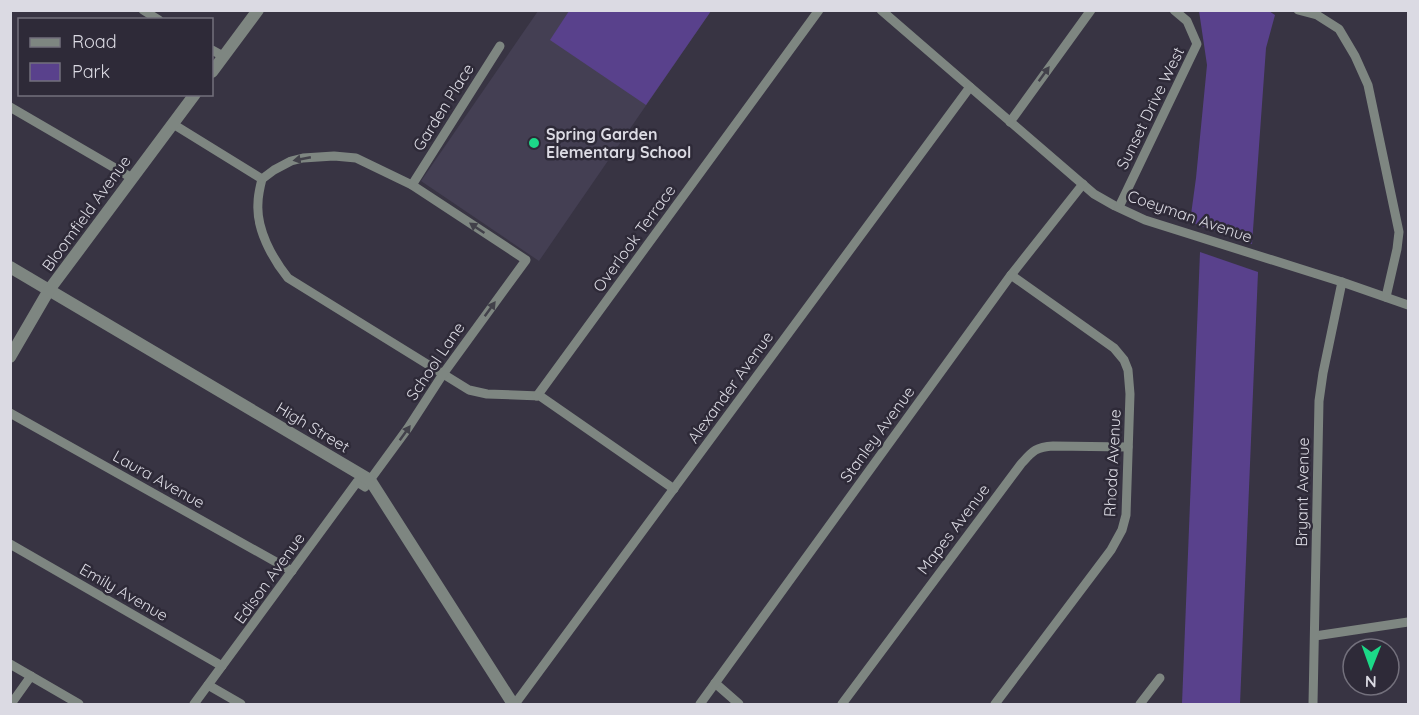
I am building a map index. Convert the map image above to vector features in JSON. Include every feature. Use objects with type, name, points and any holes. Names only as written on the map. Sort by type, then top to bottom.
[{"type":"street","points":[[143,10],[156,18]]},
{"type":"street","points":[[213,71],[258,10]]},
{"type":"street","name":"Overlook Terrace","points":[[537,396],[819,10]]},
{"type":"street","name":"Coeyman Avenue","points":[[881,10],[1094,194],[1115,206],[1145,220],[1408,305]]},
{"type":"street","points":[[1010,122],[1091,10]]},
{"type":"street","name":"Sunset Drive West","points":[[1119,207],[1197,44],[1187,21],[1174,10]]},
{"type":"street","points":[[1298,10],[1317,15],[1339,29],[1368,85],[1399,232],[1398,249],[1386,297]]},
{"type":"street","name":"Garden Place","points":[[412,184],[500,46]]},
{"type":"street","points":[[213,51],[223,56]]},
{"type":"street","name":"Alexander Avenue","points":[[514,705],[970,87]]},
{"type":"street","name":"Bloomfield Avenue","points":[[10,357],[50,290],[194,96]]},
{"type":"street","points":[[10,107],[132,178]]},
{"type":"street","points":[[173,124],[262,179]]},
{"type":"street","points":[[412,184],[356,158],[313,157],[291,161],[274,170],[262,179],[258,202],[260,221],[273,258],[288,278],[469,390],[487,394],[540,396],[674,489]]},
{"type":"street","name":"School Lane","points":[[370,480],[526,260],[412,184]]},
{"type":"street","name":"Stanley Avenue","points":[[700,705],[1011,275],[1083,184]]},
{"type":"street","name":"High Street","points":[[10,267],[370,480],[514,705]]},
{"type":"street","name":"Rhoda Avenue","points":[[995,705],[1111,550],[1122,530],[1126,515],[1130,394],[1128,370],[1124,360],[1114,348],[1011,275]]},
{"type":"street","name":"Bryant Avenue","points":[[1313,705],[1319,401],[1342,282]]},
{"type":"street","name":"Laura Avenue","points":[[10,413],[292,571]]},
{"type":"street","name":"Mapes Avenue","points":[[842,705],[1021,464],[1032,453],[1040,447],[1053,446],[1128,447]]},
{"type":"street","name":"Edison Avenue","points":[[194,705],[357,482],[364,487],[370,480]]},
{"type":"street","name":"Emily Avenue","points":[[10,544],[222,666]]},
{"type":"street","points":[[1315,636],[1408,622]]},
{"type":"street","points":[[10,664],[79,705]]},
{"type":"street","points":[[12,705],[31,676]]},
{"type":"street","points":[[1140,705],[1160,678]]},
{"type":"street","points":[[715,683],[739,705]]},
{"type":"street","points":[[208,685],[241,705]]},
{"type":"shaded area","name":"Spring Garden Elementary School","points":[[538,11],[711,11],[539,261],[421,181]]},
{"type":"green space","points":[[711,10],[646,105],[550,40],[569,11]]},
{"type":"green space","points":[[1199,11],[1269,11],[1275,15],[1266,48],[1252,244],[1190,222],[1207,65]]},
{"type":"green space","points":[[1200,252],[1258,272],[1240,704],[1182,704]]},
{"type":"place","name":"Spring Garden Elementary School","points":[[534,143]]}]
